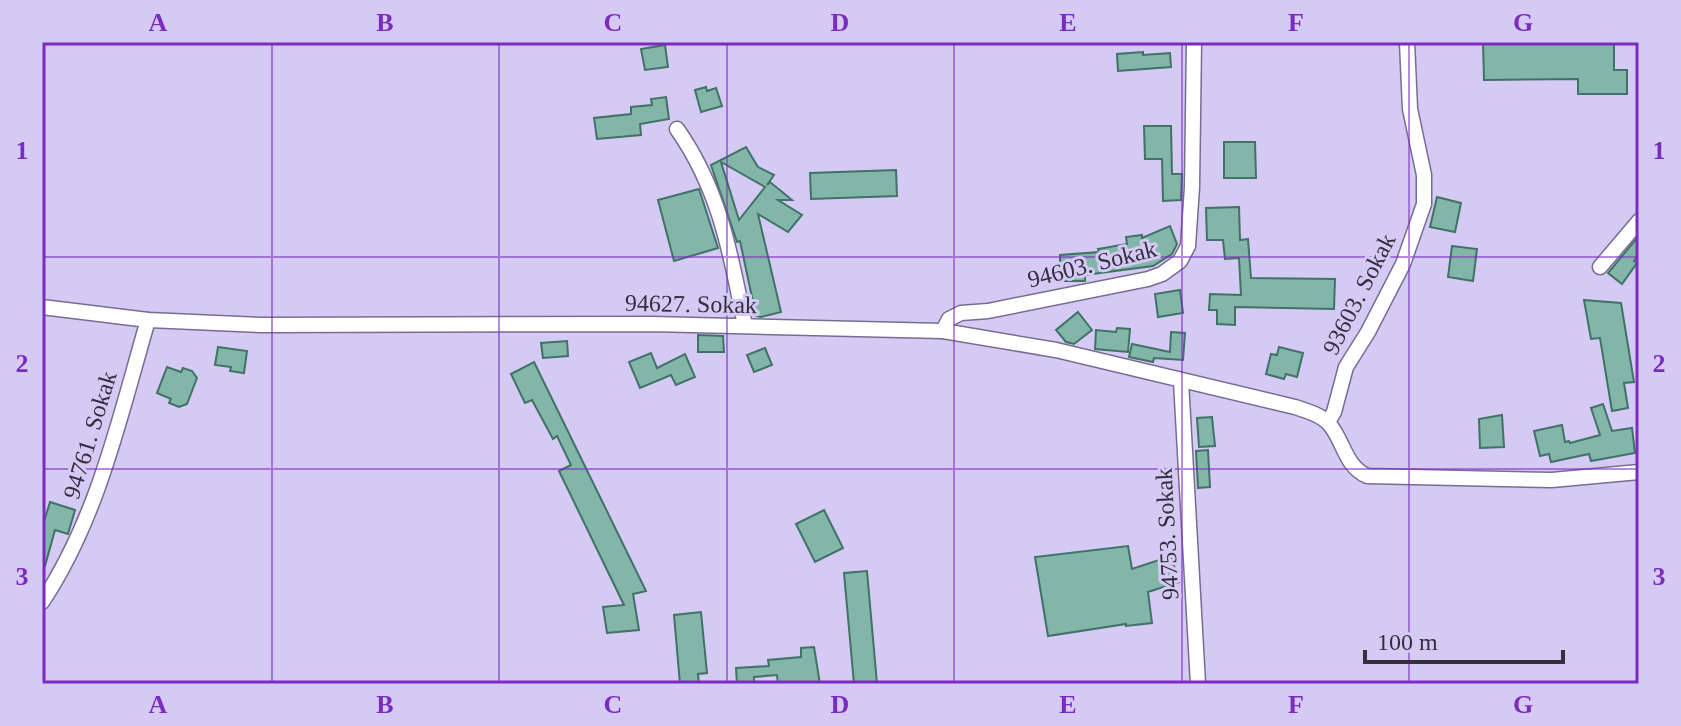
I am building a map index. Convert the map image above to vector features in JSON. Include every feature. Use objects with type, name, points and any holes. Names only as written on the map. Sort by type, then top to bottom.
[{"type":"street","name":"94603. Sokak","points":[[943,331],[949,319],[961,313],[988,311],[1148,279],[1180,261],[1188,246],[1191,211],[1194,42]]},
{"type":"street","name":"93603. Sokak","points":[[1328,422],[1334,412],[1346,367],[1398,275],[1424,204],[1424,175],[1409,97],[1407,42]]},
{"type":"street","points":[[677,129],[699,161],[712,193],[732,259],[745,326]]},
{"type":"street","points":[[1600,267],[1639,221]]},
{"type":"street","name":"94627. Sokak","points":[[42,307],[148,320],[262,325],[652,324],[943,331],[1044,348],[1295,407],[1328,422]]},
{"type":"street","name":"94761. Sokak","points":[[42,602],[57,580],[84,525],[148,320]]},
{"type":"street","name":"94753. Sokak","points":[[1181,381],[1198,684]]},
{"type":"street","points":[[1328,422],[1350,462],[1358,472],[1367,476],[1552,480],[1639,472]]},
{"type":"building","points":[[1483,42],[1614,42],[1614,70],[1627,70],[1627,94],[1578,94],[1578,79],[1484,80]]},
{"type":"building","points":[[665,45],[668,67],[645,70],[641,49]]},
{"type":"building","points":[[1143,52],[1143,55],[1170,53],[1171,67],[1118,71],[1117,54]]},
{"type":"building","points":[[706,87],[707,91],[716,88],[722,106],[701,112],[695,90]]},
{"type":"building","points":[[666,97],[669,119],[640,124],[641,135],[597,139],[594,118],[631,114],[631,107],[652,105],[651,99]]},
{"type":"building","points":[[1144,126],[1171,126],[1172,174],[1182,174],[1181,200],[1163,201],[1162,159],[1145,159]]},
{"type":"building","points":[[1224,142],[1255,142],[1256,178],[1224,178]]},
{"type":"building","points":[[746,147],[758,167],[774,175],[767,185],[770,182],[792,200],[778,200],[802,215],[788,232],[758,214],[781,312],[756,316],[740,241],[737,242],[711,165]],"holes":[[[721,162],[765,187],[739,220]]]},
{"type":"building","points":[[896,170],[897,196],[811,199],[810,173]]},
{"type":"building","points":[[699,189],[718,248],[674,261],[658,200]]},
{"type":"building","points":[[1437,197],[1461,203],[1455,232],[1430,227]]},
{"type":"building","points":[[1239,207],[1240,240],[1248,239],[1251,278],[1335,279],[1334,309],[1235,307],[1235,325],[1217,324],[1217,310],[1209,310],[1210,294],[1241,295],[1239,258],[1225,259],[1223,240],[1207,240],[1206,208]]},
{"type":"building","points":[[1170,226],[1177,244],[1172,254],[1153,266],[1085,275],[1085,281],[1060,281],[1060,255],[1099,252],[1098,249],[1127,244],[1126,237],[1142,235],[1142,238]]},
{"type":"building","points":[[1637,238],[1639,254],[1634,261],[1637,263],[1622,284],[1608,273]]},
{"type":"building","points":[[1452,246],[1477,249],[1473,281],[1448,277]]},
{"type":"building","points":[[1180,290],[1183,313],[1158,317],[1155,294]]},
{"type":"building","points":[[1584,300],[1621,303],[1634,382],[1624,383],[1628,408],[1612,411],[1600,338],[1591,339]]},
{"type":"building","points":[[1078,312],[1092,330],[1074,344],[1066,342],[1056,330]]},
{"type":"building","points":[[1117,328],[1130,329],[1128,352],[1095,349],[1096,330],[1116,332]]},
{"type":"building","points":[[1171,332],[1185,333],[1183,360],[1154,358],[1153,362],[1129,357],[1132,344],[1170,352]]},
{"type":"building","points":[[698,335],[723,336],[724,352],[698,352]]},
{"type":"building","points":[[567,341],[568,356],[543,358],[541,343]]},
{"type":"building","points":[[218,347],[247,351],[244,373],[215,365]]},
{"type":"building","points":[[1279,347],[1303,353],[1297,377],[1286,374],[1284,379],[1266,374],[1271,354],[1277,355]]},
{"type":"building","points":[[765,348],[772,365],[754,372],[747,355]]},
{"type":"building","points":[[651,353],[657,368],[685,354],[695,377],[676,385],[671,375],[640,388],[629,362]]},
{"type":"building","points":[[534,362],[646,591],[633,594],[639,630],[607,633],[603,607],[624,605],[559,471],[571,465],[557,436],[553,439],[532,400],[525,403],[511,374]]},
{"type":"building","points":[[167,367],[181,372],[183,368],[192,371],[197,378],[187,404],[179,407],[169,403],[171,399],[157,393]]},
{"type":"building","points":[[1603,404],[1612,431],[1632,428],[1635,453],[1591,461],[1589,454],[1551,462],[1549,454],[1540,456],[1534,431],[1562,425],[1565,442],[1570,443],[1600,435],[1591,408]]},
{"type":"building","points":[[1502,415],[1504,447],[1480,448],[1479,419]]},
{"type":"building","points":[[1212,417],[1215,446],[1199,447],[1197,418]]},
{"type":"building","points":[[1208,450],[1210,487],[1198,488],[1196,451]]},
{"type":"building","points":[[50,502],[75,510],[68,534],[55,530],[45,566],[42,566],[42,528]]},
{"type":"building","points":[[824,510],[843,548],[815,562],[796,524]]},
{"type":"building","points":[[1128,546],[1132,569],[1171,556],[1179,582],[1148,592],[1152,623],[1048,636],[1035,557]]},
{"type":"building","points":[[867,571],[877,684],[854,684],[844,573]]},
{"type":"building","points":[[701,612],[707,673],[698,674],[699,684],[680,684],[674,615]]},
{"type":"building","points":[[814,647],[820,684],[778,684],[777,675],[754,677],[754,684],[737,684],[736,668],[769,666],[768,660],[801,657],[801,648]]}]
